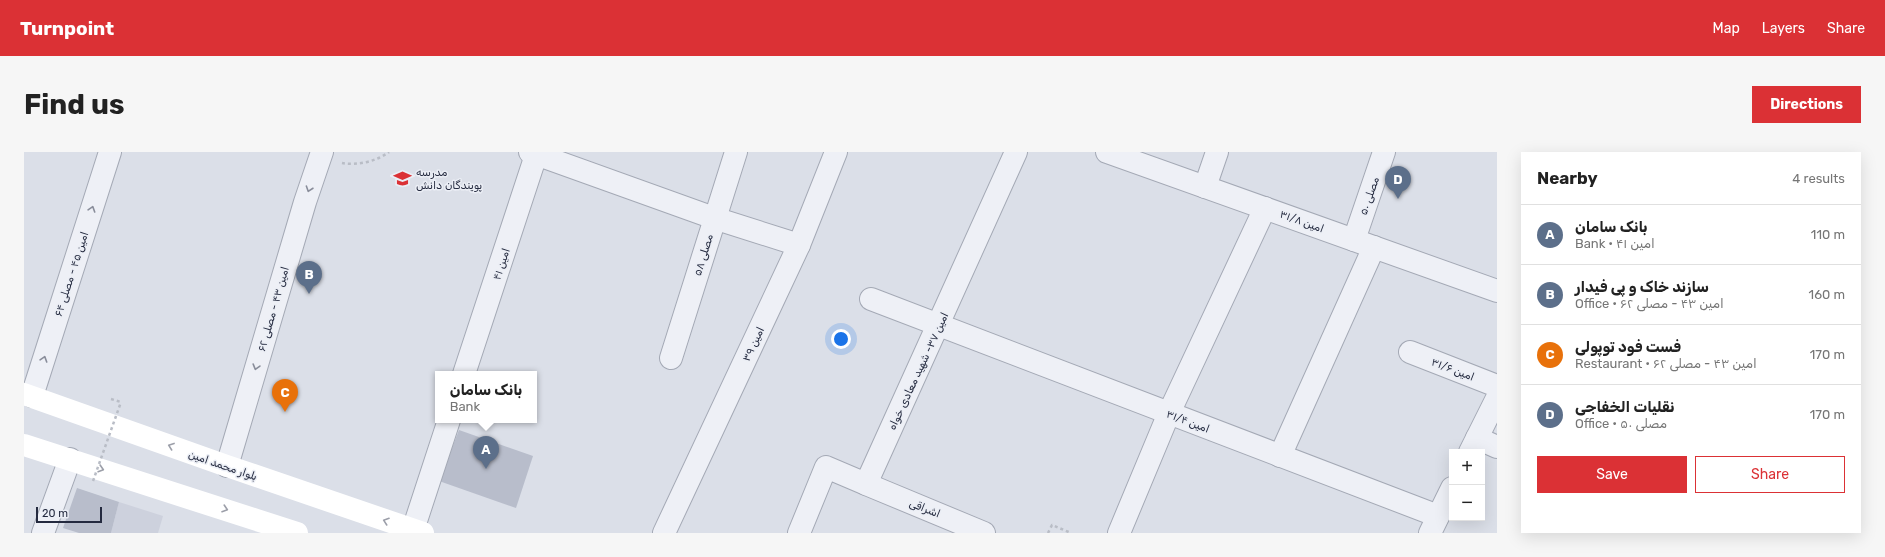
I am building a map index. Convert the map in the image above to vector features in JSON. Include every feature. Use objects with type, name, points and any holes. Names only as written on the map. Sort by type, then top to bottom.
[{"type":"main road","name":"بلوار محمد امین","points":[[28,395],[227,466],[418,531]]},
{"type":"main road","points":[[24,445],[297,533]]},
{"type":"street","name":"امین ۴۵ - مصلی ۶۴","points":[[28,395],[110,152]]},
{"type":"street","name":"مصلی ۵۸","points":[[670,358],[736,152]]},
{"type":"street","name":"امین ۳۹","points":[[664,533],[799,245],[836,152]]},
{"type":"street","name":"امین ۳۷- شهید معادی خواه","points":[[866,484],[1016,152]]},
{"type":"street","name":"امین ۳۱/۸","points":[[1107,152],[1497,291]]},
{"type":"street","points":[[1205,187],[1217,152]]},
{"type":"street","name":"مصلی ۵۰","points":[[1354,240],[1384,152]]},
{"type":"street","points":[[535,153],[714,218],[799,245]]},
{"type":"street","name":"امین ۴۱","points":[[465,371],[535,153]]},
{"type":"street","name":"امین ۴۳ - مصلی ۶۲","points":[[227,466],[305,202],[321,155]]},
{"type":"street","points":[[1119,533],[1169,413],[1265,208]]},
{"type":"street","points":[[1280,456],[1374,247]]},
{"type":"street","name":"امین ۳۱/۴","points":[[871,299],[1280,456],[1434,525]]},
{"type":"street","name":"امین ۳۱/۶","points":[[1410,352],[1497,386]]},
{"type":"street","points":[[1497,398],[1474,445],[1497,447]]},
{"type":"street","points":[[418,531],[448,423]]},
{"type":"street","points":[[43,533],[70,459]]},
{"type":"street","points":[[799,533],[826,467],[866,484]]},
{"type":"street","name":"اشراقی","points":[[866,484],[984,533]]},
{"type":"street","points":[[1434,525],[1449,494]]},
{"type":"path","points":[[321,155],[350,164],[381,158],[389,152]]},
{"type":"path","points":[[93,481],[121,402]]},
{"type":"path","points":[[1048,533],[1052,525],[1071,533]]},
{"type":"shaded area","points":[[119,502],[163,516],[158,533],[111,533]]},
{"type":"building","points":[[459,430],[533,456],[516,508],[439,481]]},
{"type":"building","points":[[77,488],[119,502],[111,533],[79,533],[63,528]]},
{"type":"place","name":"مدرسه پویندگان دانش","points":[[403,178]]},
{"type":"place","name":"نقلیات الخفاجی","points":[[1398,199]]},
{"type":"place","name":"سازند خاک و پی فیدار","points":[[309,294]]},
{"type":"place","name":"فست فود توپولی","points":[[285,412]]},
{"type":"place","name":"بانک سامان","points":[[486,469]]}]
